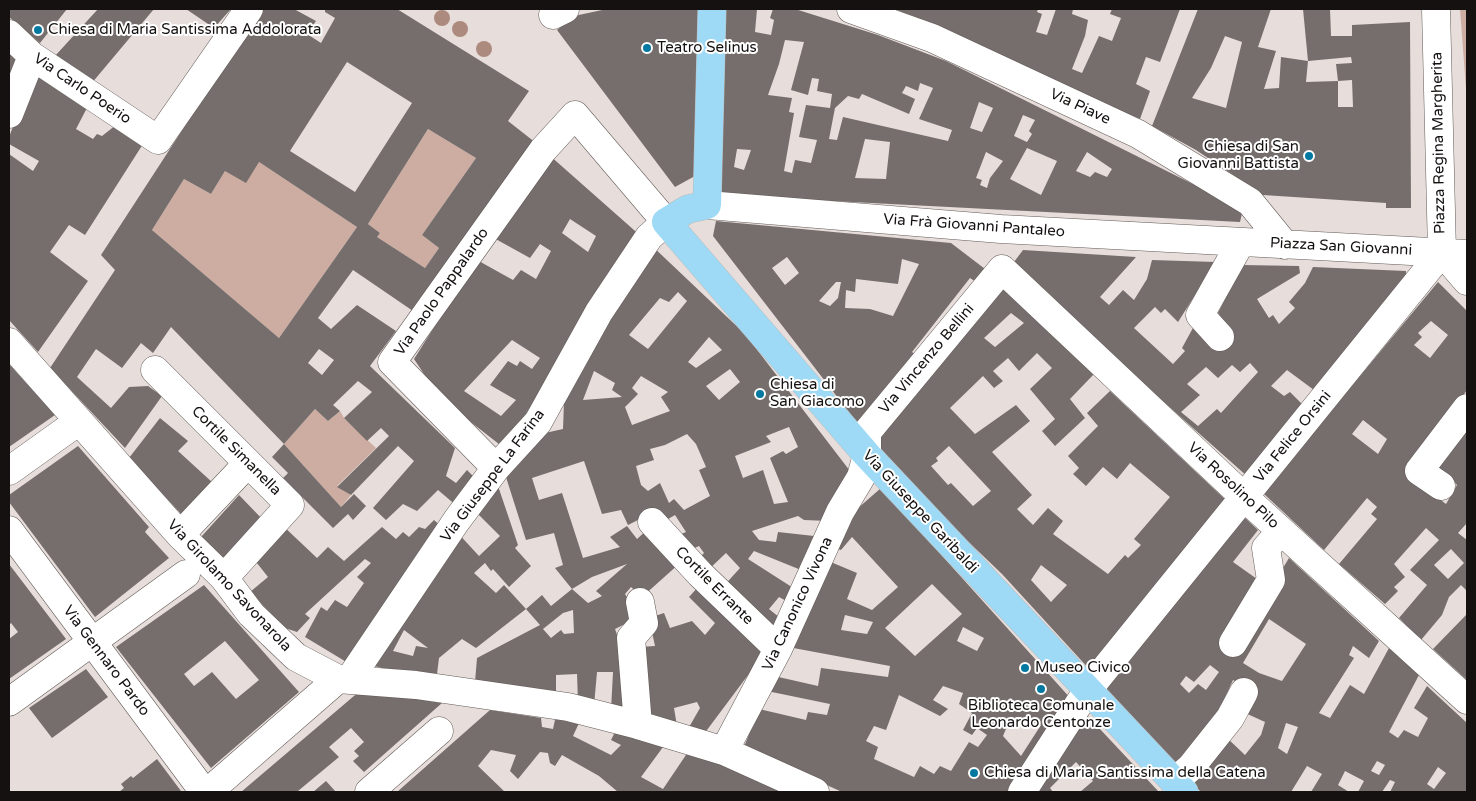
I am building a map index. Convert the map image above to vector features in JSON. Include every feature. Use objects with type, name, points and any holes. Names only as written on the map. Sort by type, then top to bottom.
[{"type":"main road","points":[[666,222],[688,209],[707,205],[712,9]]},
{"type":"main road","name":"Via Giuseppe Garibaldi","points":[[666,222],[867,455],[1086,691],[1179,787]]},
{"type":"street","name":"Via Carlo Poerio","points":[[9,34],[32,56],[158,140],[249,9]]},
{"type":"street","name":"Via Piave","points":[[852,9],[932,38],[1138,134],[1250,202],[1285,244]]},
{"type":"street","name":"Piazza Regina Margherita","points":[[1436,9],[1455,253]]},
{"type":"street","points":[[9,114],[32,56]]},
{"type":"street","name":"Via Paolo Pappalardo","points":[[496,468],[392,362],[542,150],[575,114],[666,222]]},
{"type":"street","name":"Via Frà Giovanni Pantaleo","points":[[707,205],[1001,229],[1240,242]]},
{"type":"street","name":"Via Giuseppe La Farina","points":[[208,792],[344,680],[496,468],[538,422],[598,312],[650,237],[666,222]]},
{"type":"street","points":[[1001,229],[1002,269]]},
{"type":"street","name":"Piazza San Giovanni","points":[[1240,242],[1455,253]]},
{"type":"street","points":[[1220,337],[1200,315],[1240,242]]},
{"type":"street","points":[[1455,253],[1467,281]]},
{"type":"street","name":"Via Felice Orsini","points":[[1022,792],[1086,691],[1244,497],[1455,253]]},
{"type":"street","name":"Via Vincenzo Bellini","points":[[867,455],[867,432],[1002,269]]},
{"type":"street","name":"Via Rosolino Pilo","points":[[1002,269],[1244,497],[1467,700]]},
{"type":"street","name":"Via Girolamo Savonarola","points":[[9,342],[180,535],[224,578],[251,614],[296,657],[344,680],[416,685],[568,707],[638,725],[724,751],[815,792]]},
{"type":"street","name":"Cortile Simanella","points":[[155,370],[290,505],[224,578]]},
{"type":"street","points":[[1441,486],[1420,470],[1467,408]]},
{"type":"street","points":[[9,472],[79,421]]},
{"type":"street","name":"Via Canonico Vivona","points":[[724,751],[778,649],[840,512],[861,477],[867,455]]},
{"type":"street","points":[[180,535],[248,464]]},
{"type":"street","name":"Cortile Errante","points":[[652,522],[700,574],[778,649]]},
{"type":"street","name":"Via Gennaro Pardo","points":[[9,530],[204,792]]},
{"type":"street","points":[[1233,642],[1271,580],[1266,548],[1281,531]]},
{"type":"street","points":[[9,702],[186,574]]},
{"type":"street","points":[[638,725],[631,638],[644,623],[640,602]]},
{"type":"street","points":[[1179,787],[1191,767],[1230,718],[1244,692]]},
{"type":"street","points":[[369,792],[439,731]]},
{"type":"shaded area","points":[[1460,9],[1467,9],[1467,102]]},
{"type":"shaded area","points":[[428,129],[476,158],[422,235],[439,248],[425,268],[377,237],[380,233],[368,224]]},
{"type":"shaded area","points":[[259,162],[357,227],[279,338],[152,230],[184,179],[211,194],[225,171]]},
{"type":"shaded area","points":[[315,409],[328,421],[340,411],[344,418],[376,448],[337,486],[351,495],[341,507],[284,444]]},
{"type":"building","name":"Chiesa di Maria Santissima Addolorata","points":[[9,9],[67,9],[40,43],[9,17]]},
{"type":"building","points":[[98,9],[154,9],[91,84],[55,56]]},
{"type":"building","points":[[186,9],[231,9],[214,28]]},
{"type":"building","points":[[261,9],[294,9],[316,21],[307,34],[321,43],[335,18],[325,12],[325,9],[397,9],[529,91],[508,121],[536,143],[413,311],[353,270],[318,318],[331,329],[357,305],[396,331],[370,366],[455,448],[446,476],[456,483],[467,470],[479,482],[458,507],[438,490],[417,511],[403,504],[386,520],[373,508],[414,461],[398,446],[351,495],[337,487],[389,436],[381,428],[367,441],[344,418],[372,392],[358,381],[333,405],[340,411],[328,421],[315,409],[284,444],[171,327],[153,353],[141,343],[122,368],[96,349],[77,377],[111,408],[129,387],[148,386],[162,396],[125,448],[50,368],[115,270],[101,255]],"holes":[[[347,62],[412,103],[355,192],[290,151]],[[428,129],[476,158],[422,235],[439,248],[425,268],[377,237],[380,233],[368,224]],[[259,162],[357,227],[279,338],[152,230],[184,179],[211,194],[225,171],[246,183]],[[319,349],[334,360],[322,375],[308,363]]]},
{"type":"building","points":[[607,9],[702,9],[704,171],[675,187],[557,30],[574,16]]},
{"type":"building","points":[[718,9],[757,9],[755,32],[771,35],[774,20],[770,18],[773,9],[795,9],[878,35],[946,61],[1243,209],[1240,222],[716,195]],"holes":[[[785,40],[804,42],[791,90],[808,95],[812,78],[819,79],[817,91],[832,94],[830,108],[806,105],[799,137],[817,140],[811,163],[795,160],[792,173],[784,171],[794,113],[789,112],[792,98],[768,95]],[[920,83],[933,88],[919,119],[952,130],[948,141],[843,117],[837,140],[829,139],[835,108],[848,96],[859,99],[862,94],[909,114],[915,99],[902,93],[906,86],[918,91]],[[979,102],[993,108],[982,132],[970,128]],[[1023,115],[1035,120],[1029,131],[1032,134],[1027,142],[1014,136]],[[865,139],[890,142],[886,179],[855,178]],[[1027,148],[1057,161],[1041,195],[1010,179]],[[737,149],[751,150],[744,170],[734,167]],[[986,152],[1003,161],[990,178],[987,188],[980,185],[982,180],[976,178]],[[1087,152],[1112,169],[1107,177],[1095,172],[1090,177],[1076,171]]]},
{"type":"building","points":[[895,9],[1038,9],[1037,12],[1042,14],[1036,32],[1047,35],[1056,9],[1073,9],[1072,14],[1088,20],[1085,36],[1072,69],[1082,73],[1099,36],[1112,41],[1121,18],[1110,14],[1112,9],[1180,9],[1160,62],[1146,57],[1136,84],[1150,91],[1140,119],[1050,81]]},
{"type":"building","points":[[1198,9],[1271,9],[1258,47],[1276,51],[1264,89],[1279,88],[1281,57],[1308,61],[1303,9],[1330,9],[1331,36],[1352,36],[1352,25],[1410,22],[1411,208],[1386,208],[1386,203],[1263,195],[1196,150],[1152,126]],"holes":[[[1225,36],[1242,42],[1226,108],[1192,98],[1211,68]],[[1351,57],[1352,63],[1336,64],[1338,81],[1306,82],[1308,61]],[[1352,80],[1353,107],[1338,107],[1338,81]]]},
{"type":"building","points":[[9,53],[17,59],[9,77]]},
{"type":"building","points":[[35,69],[88,106],[76,129],[93,139],[97,134],[102,136],[116,125],[143,144],[85,235],[69,225],[50,252],[88,281],[38,352],[9,320],[9,154],[33,171],[39,161],[9,144],[9,137]]},
{"type":"building","points":[[548,154],[643,238],[574,339],[504,448],[440,398],[414,359],[477,260],[513,280],[521,270],[536,279],[551,251],[540,244],[530,258],[492,237]],"holes":[[[570,219],[596,236],[588,252],[562,233]],[[512,340],[540,358],[532,369],[520,361],[517,366],[508,361],[490,385],[516,400],[501,416],[464,391]]]},
{"type":"building","points":[[716,221],[951,243],[989,272],[979,284],[970,278],[912,352],[922,359],[862,429],[713,236]],"holes":[[[787,257],[799,273],[785,285],[772,268]],[[902,259],[919,264],[893,316],[870,309],[845,308],[846,290],[855,292],[856,279],[898,284]],[[836,282],[841,282],[838,298],[830,306],[819,301]]]},
{"type":"building","points":[[650,244],[745,334],[850,471],[829,521],[804,520],[798,516],[752,531],[759,540],[776,542],[778,532],[823,537],[806,572],[754,551],[748,559],[798,591],[792,604],[779,597],[769,609],[785,622],[774,637],[721,589],[740,568],[726,553],[707,571],[697,560],[704,553],[699,546],[686,552],[674,537],[686,532],[675,515],[663,522],[654,512],[628,525],[621,510],[602,514],[584,461],[532,478],[539,500],[562,493],[583,558],[620,547],[610,537],[627,526],[637,539],[648,529],[680,563],[642,597],[631,587],[625,594],[639,617],[615,629],[626,660],[631,714],[611,710],[613,672],[597,672],[594,706],[578,702],[577,674],[556,675],[556,697],[475,682],[477,658],[540,625],[526,609],[542,595],[551,606],[572,589],[555,568],[563,565],[554,533],[526,540],[505,474],[545,433],[563,429],[564,402]],"holes":[[[678,292],[687,301],[648,349],[629,335],[660,298],[669,302]],[[709,337],[722,350],[696,368],[688,362]],[[730,369],[740,382],[719,400],[706,386]],[[594,371],[615,383],[612,390],[622,397],[583,400]],[[641,376],[668,392],[661,397],[670,411],[632,425],[625,407],[638,394],[632,388]],[[789,427],[798,447],[786,454],[783,451],[770,458],[788,502],[774,504],[763,470],[743,478],[735,456],[771,442],[766,436]],[[687,434],[696,444],[706,467],[699,470],[710,496],[684,510],[674,499],[669,503],[660,483],[648,491],[641,485],[636,466],[654,460],[650,449],[665,445]],[[627,564],[596,591],[602,596],[588,603],[572,589],[592,577]],[[573,610],[574,633],[564,634],[561,630],[551,638],[543,629],[563,613]]]},
{"type":"building","points":[[1023,250],[1136,257],[1100,297],[1109,305],[1123,290],[1134,300],[1147,279],[1152,260],[1216,262],[1178,322],[1165,309],[1161,313],[1155,307],[1134,328],[1173,364],[1185,351],[1182,348],[1194,326],[1218,348],[1234,337],[1218,313],[1242,265],[1299,266],[1300,273],[1257,299],[1269,318],[1273,315],[1279,324],[1295,308],[1289,302],[1305,283],[1313,267],[1406,271],[1406,278],[1318,393],[1287,370],[1271,386],[1284,396],[1290,392],[1307,409],[1248,477],[1011,266]],"holes":[[[1250,363],[1258,372],[1221,413],[1217,409],[1198,426],[1181,412],[1200,395],[1187,384],[1206,367],[1218,378],[1232,365],[1240,372]]]},
{"type":"building","points":[[1438,282],[1467,311],[1467,390],[1405,473],[1446,504],[1457,485],[1447,474],[1432,465],[1467,422],[1467,523],[1458,533],[1467,540],[1467,591],[1461,585],[1449,597],[1442,615],[1421,640],[1399,618],[1427,585],[1410,570],[1439,540],[1426,528],[1394,564],[1405,577],[1394,587],[1398,591],[1385,604],[1339,564],[1377,519],[1371,514],[1377,507],[1367,498],[1324,550],[1263,493]],"holes":[[[1431,321],[1448,335],[1430,358],[1414,345],[1422,337],[1418,333]],[[1363,420],[1387,439],[1378,454],[1352,434]],[[1451,549],[1464,563],[1448,579],[1434,565]]]},
{"type":"building","points":[[1001,283],[1094,374],[1070,399],[1085,418],[1055,446],[1042,431],[1055,419],[1030,389],[1052,368],[1037,353],[1019,371],[1008,358],[993,371],[1003,381],[994,388],[983,376],[950,408],[975,434],[1016,405],[1030,421],[992,452],[1032,495],[1017,509],[1033,525],[1048,508],[1063,521],[1053,534],[1108,574],[1125,555],[1128,558],[1141,545],[1134,539],[1170,497],[1130,463],[1117,479],[1103,467],[1086,486],[1073,474],[1079,468],[1068,456],[1098,426],[1087,413],[1110,391],[1230,504],[1091,671],[1002,574],[932,507],[874,441]],"holes":[[[1011,313],[1024,323],[995,347],[984,338]],[[949,446],[991,491],[973,506],[951,483],[948,485],[931,466],[938,461],[936,458]],[[1041,565],[1067,585],[1051,602],[1031,580]]]},
{"type":"building","points":[[9,364],[55,415],[9,447]]},
{"type":"building","points":[[160,418],[188,441],[178,451],[213,483],[183,516],[129,458]]},
{"type":"building","points":[[284,444],[341,507],[354,494],[366,506],[353,520],[348,514],[333,528],[283,478],[288,473],[272,457]]},
{"type":"building","points":[[78,446],[149,527],[145,532],[169,558],[95,617],[9,502],[9,495]]},
{"type":"building","points":[[497,483],[518,545],[515,548],[531,566],[509,587],[485,563],[474,573],[496,593],[504,585],[526,609],[476,648],[462,639],[439,658],[437,674],[386,669],[366,664],[456,531],[479,556],[500,536],[474,510]],"holes":[[[404,630],[428,648],[416,646],[413,656],[393,651]]]},
{"type":"building","points":[[881,488],[1072,700],[1012,792],[842,792],[744,747],[759,709],[806,720],[808,712],[827,715],[830,704],[767,691],[774,676],[818,686],[821,668],[888,677],[890,666],[788,647],[826,560],[857,573],[847,599],[872,610],[898,587],[852,537],[841,550],[831,547],[841,523]],"holes":[[[932,584],[962,614],[915,656],[885,628]],[[845,615],[873,622],[867,634],[841,630]],[[963,627],[984,638],[977,651],[957,641]],[[943,686],[963,693],[959,704],[972,713],[963,730],[972,735],[977,728],[987,735],[978,747],[969,742],[951,771],[940,766],[934,774],[920,766],[914,777],[874,759],[878,747],[866,741],[874,726],[886,730],[899,695],[940,716],[948,709],[933,700]],[[1011,717],[1041,725],[1021,756],[1003,736]]]},
{"type":"building","points":[[239,495],[266,523],[225,565],[201,537]]},
{"type":"building","points":[[1243,516],[1258,530],[1233,562],[1264,584],[1235,648],[1289,558],[1379,641],[1369,658],[1353,646],[1349,655],[1354,658],[1319,713],[1330,718],[1350,685],[1364,694],[1389,648],[1419,675],[1389,732],[1398,738],[1404,730],[1418,737],[1428,718],[1414,708],[1427,686],[1467,723],[1467,792],[1390,792],[1395,782],[1390,780],[1382,792],[1358,792],[1364,781],[1345,771],[1338,785],[1349,792],[1311,792],[1322,774],[1307,766],[1291,792],[1201,792],[1187,778],[1225,736],[1245,755],[1261,735],[1265,722],[1243,712],[1251,690],[1233,680],[1225,698],[1233,704],[1180,772],[1102,686]],"holes":[[[1269,619],[1306,644],[1282,681],[1259,673],[1243,663]],[[1210,665],[1219,672],[1206,690],[1198,684],[1189,693],[1180,684],[1186,676],[1194,682]],[[1286,723],[1298,727],[1287,754],[1278,748]],[[1377,761],[1385,765],[1379,775],[1371,771]],[[1438,767],[1446,773],[1434,789],[1427,784]]]},
{"type":"building","points":[[434,520],[442,527],[348,663],[305,637],[321,607],[327,611],[335,600],[347,607],[364,583],[357,577],[371,563],[365,559],[305,614],[310,618],[297,632],[285,628],[250,592],[268,577],[253,558],[281,524],[317,558],[328,547],[344,561],[382,527],[396,539],[403,532],[409,537],[419,527],[425,529]]},
{"type":"building","points":[[9,564],[66,639],[9,679],[9,639],[18,632],[11,623],[9,625]]},
{"type":"building","points":[[204,585],[299,692],[211,768],[116,647]],"holes":[[[225,641],[259,680],[236,699],[212,672],[194,686],[184,674]]]},
{"type":"building","points":[[699,586],[766,651],[704,734],[688,729],[700,708],[697,702],[674,708],[677,726],[644,719],[639,647],[655,646],[649,618],[664,613],[670,628],[692,621],[705,635],[715,623],[689,597]]},
{"type":"building","points":[[1467,614],[1467,680],[1433,649]]},
{"type":"building","points":[[86,669],[108,697],[52,738],[29,708]]},
{"type":"building","points":[[361,690],[442,703],[364,772],[353,761],[359,756],[354,751],[364,742],[351,728],[329,747],[339,757],[298,791],[300,792],[241,792]]},
{"type":"building","points":[[490,710],[541,718],[542,727],[553,729],[556,715],[580,721],[573,736],[611,755],[621,745],[611,740],[617,728],[666,743],[641,777],[663,789],[690,749],[791,792],[618,792],[599,776],[562,755],[555,766],[550,763],[548,753],[540,752],[518,779],[510,771],[516,755],[491,750],[478,766],[505,792],[397,792]]},
{"type":"building","points":[[1084,712],[1159,792],[1080,792],[1093,781],[1076,762],[1050,788],[1053,792],[1030,792]]},
{"type":"building","points":[[157,759],[181,791],[119,792],[124,788],[121,784],[131,776],[133,778]]},
{"type":"building","points":[[326,781],[336,792],[313,792]]},
{"type":"place","name":"Chiesa di Maria Santissima Addolorata","points":[[38,30]]},
{"type":"place","name":"Teatro Selinus","points":[[647,48]]},
{"type":"place","name":"Chiesa di San Giovanni Battista","points":[[1309,156]]},
{"type":"place","name":"Chiesa di San Giacomo","points":[[760,394]]},
{"type":"place","name":"Museo Civico","points":[[1025,668]]},
{"type":"place","name":"Biblioteca Comunale Leonardo Centonze","points":[[1041,689]]},
{"type":"place","name":"Chiesa di Maria Santissima della Catena","points":[[974,773]]}]
